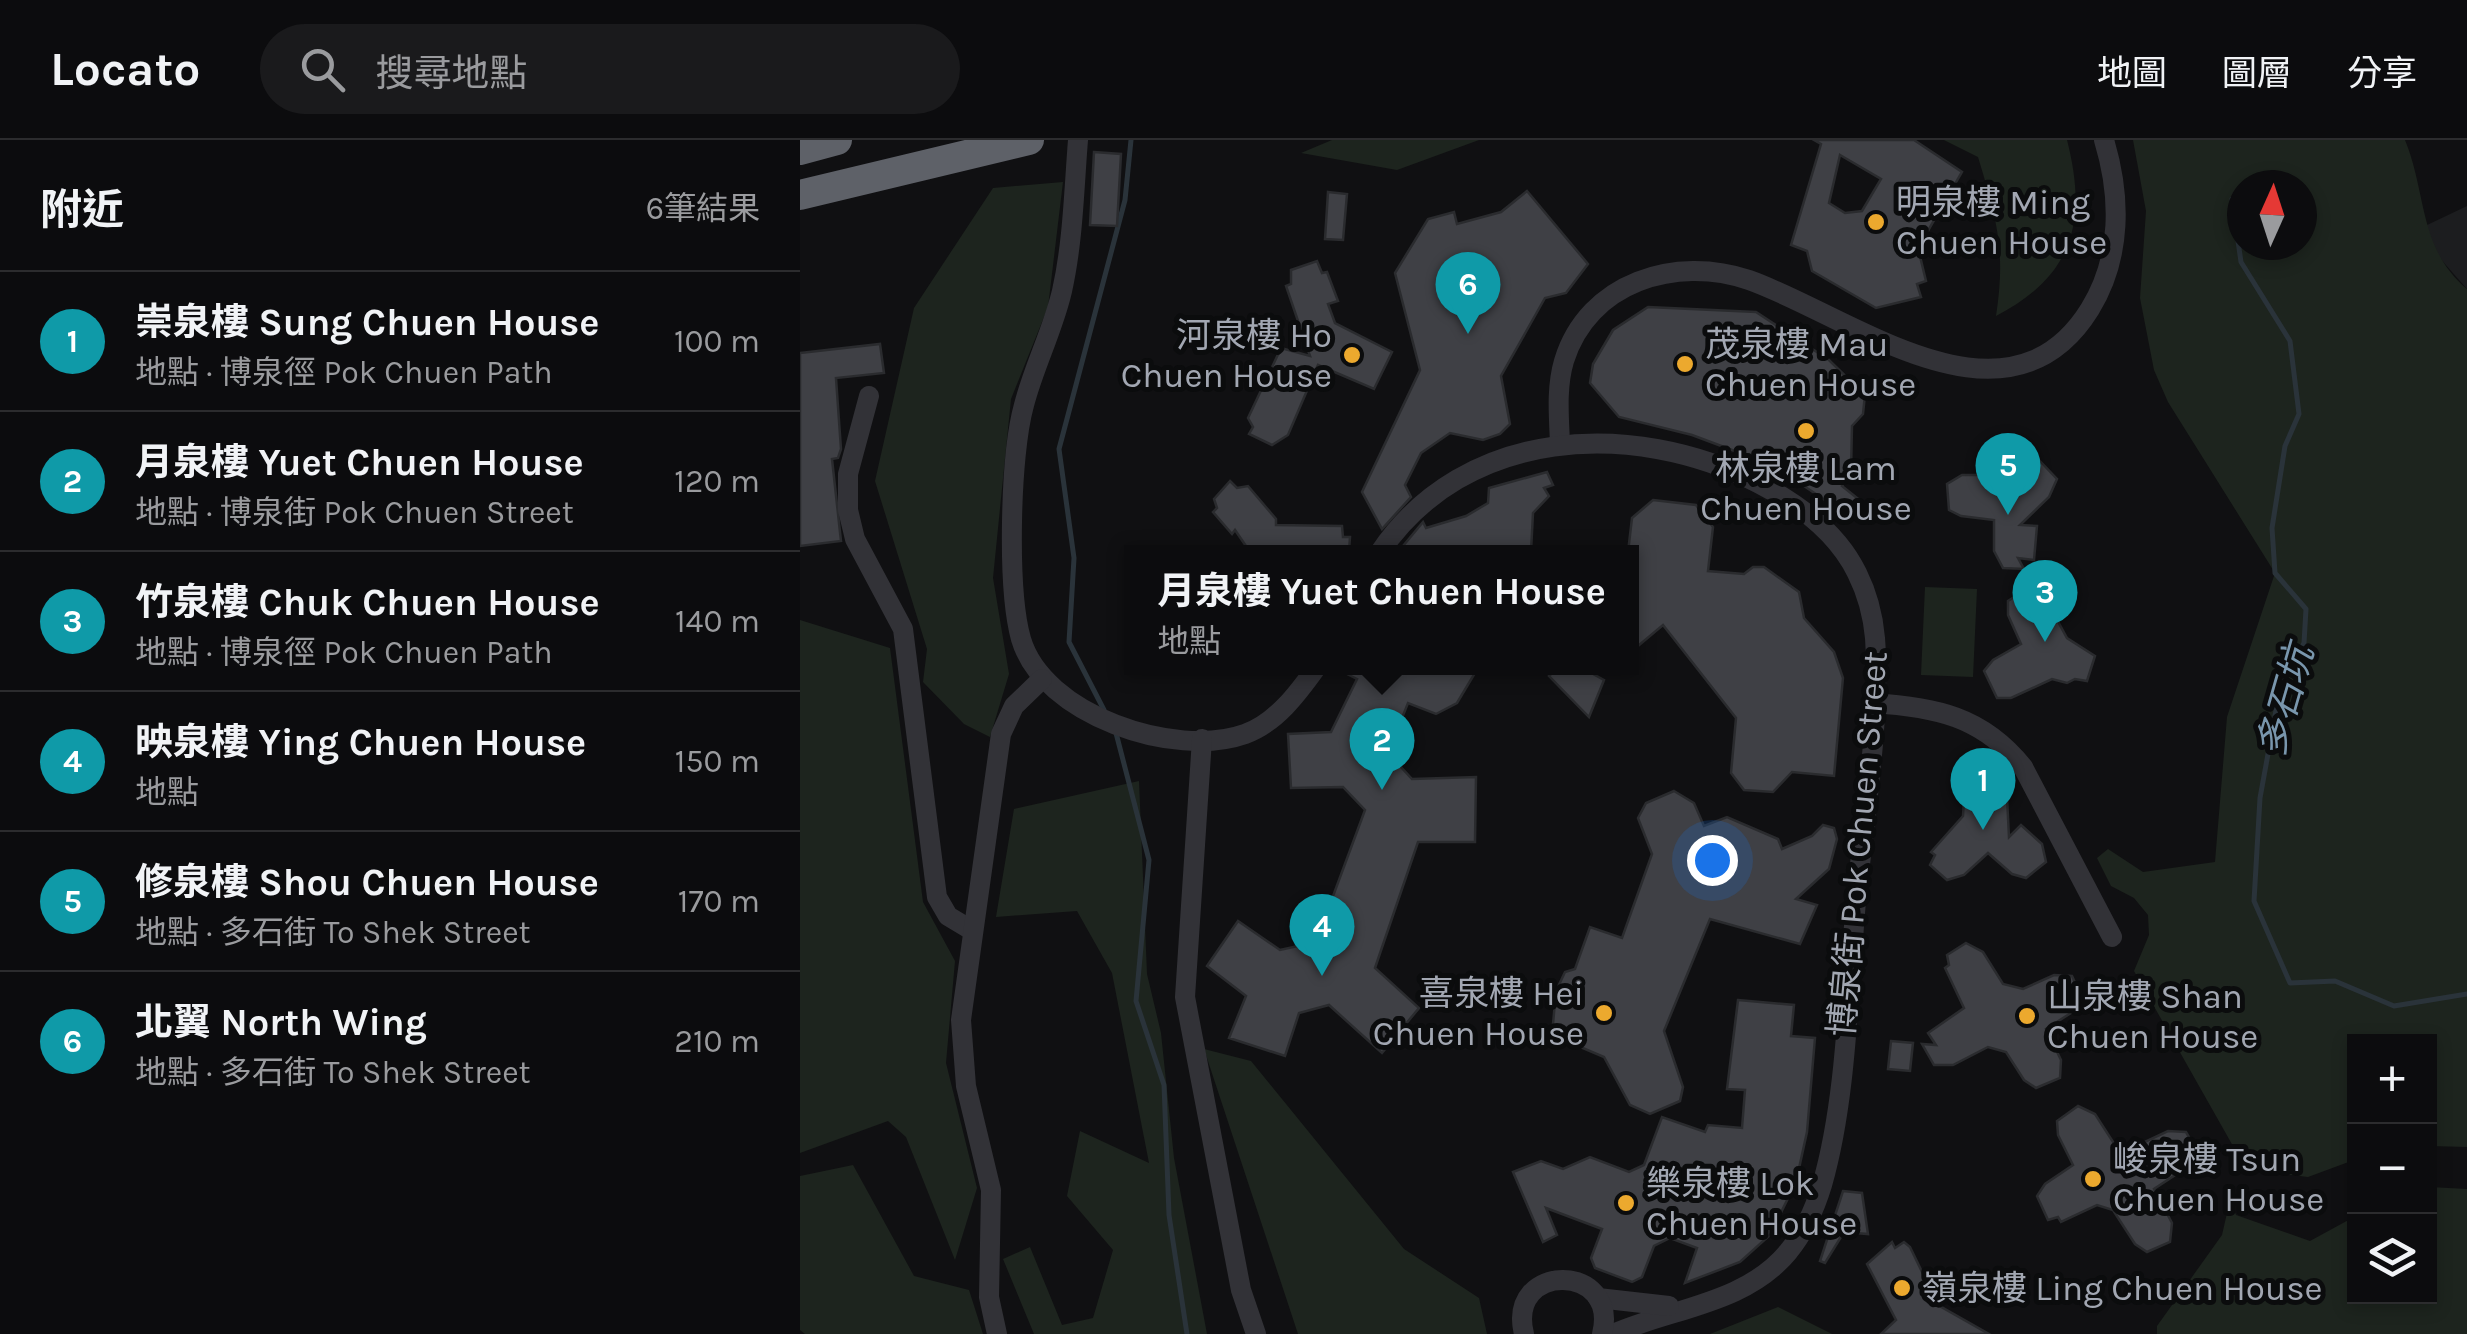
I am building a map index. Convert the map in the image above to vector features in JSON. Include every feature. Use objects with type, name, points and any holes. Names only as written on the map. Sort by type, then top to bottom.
[{"type":"highway","points":[[800,150],[837,140]]},
{"type":"highway","points":[[800,194],[1029,140]]},
{"type":"street","points":[[1078,140],[1064,286],[1024,406],[1016,457],[1016,610],[1026,653],[1042,679],[1082,710],[1169,738],[1234,737],[1258,729],[1282,709],[1310,675]]},
{"type":"street","points":[[1560,444],[1560,375],[1567,350],[1588,314],[1620,287],[1680,272],[1731,275],[1777,291],[1912,355],[1965,368],[2000,367],[2046,352],[2086,316],[2111,258],[2116,190],[2104,140]]},
{"type":"street","points":[[869,396],[848,474],[850,521],[901,622],[937,897],[948,916],[973,931]]},
{"type":"street","name":"博泉街 Pok Chuen Street","points":[[1386,545],[1412,513],[1451,483],[1499,459],[1560,444],[1603,442],[1684,454],[1757,483],[1819,524],[1842,547],[1868,601],[1876,642],[1872,703],[1849,980],[1821,1189],[1803,1229],[1774,1268],[1753,1284],[1613,1334]]},
{"type":"street","points":[[997,1334],[989,1309],[992,1190],[962,1051],[962,1004],[1002,734],[1014,706],[1042,679]]},
{"type":"street","points":[[1872,703],[1940,710],[1976,724],[2007,748],[2030,778],[2112,938]]},
{"type":"street","points":[[1202,739],[1185,997],[1241,1290],[1256,1334]]},
{"type":"street","name":"博泉街 Pok Chuen Street","points":[[1524,1334],[1524,1304],[1542,1284],[1568,1279],[1585,1286],[1598,1298],[1642,1306],[1691,1306]]},
{"type":"street","points":[[1598,1298],[1604,1319],[1602,1334]]},
{"type":"shaded area","points":[[1332,140],[1479,140],[1397,170],[1301,153]]},
{"type":"shaded area","points":[[1944,140],[2067,140],[2076,196],[2068,244],[2043,283],[1996,316],[2000,253],[1985,179],[1978,157]]},
{"type":"shaded area","points":[[2133,140],[2405,140],[2432,238],[2451,273],[2467,289],[2467,1147],[2437,1146],[2437,1034],[2347,1034],[2347,1163],[2308,1177],[2246,1169],[2134,971],[2149,935],[2148,915],[2134,898],[2111,886],[2097,858],[2108,849],[2143,872],[2215,862],[2227,717],[2275,573],[2168,402],[2154,370],[2140,298],[2146,211]]},
{"type":"shaded area","points":[[1063,182],[1048,307],[1011,399],[993,578],[1009,674],[990,737],[964,724],[923,682],[927,649],[875,481],[914,308],[993,188]]},
{"type":"shaded area","points":[[2467,206],[2467,289],[2438,256],[2425,226]]},
{"type":"shaded area","points":[[1925,587],[1977,589],[1973,677],[1921,675]]},
{"type":"shaded area","points":[[800,620],[890,648],[923,902],[955,961],[946,1063],[977,1188],[955,1260],[906,1137],[888,1121],[800,1153]]},
{"type":"shaded area","points":[[1139,781],[1147,974],[1161,1033],[1174,1158],[1207,1334],[1034,1334],[1003,1259],[1030,1247],[1062,1325],[1093,1318],[1113,1250],[1067,1196],[1080,1131],[1149,1163],[1112,973],[1077,911],[996,917],[1014,809]]},
{"type":"shaded area","points":[[1204,1049],[1251,1061],[1404,1249],[1479,1298],[1487,1334],[1298,1334]]},
{"type":"shaded area","points":[[853,1165],[914,1276],[969,1290],[983,1334],[805,1334],[800,1330],[800,1176]]},
{"type":"shaded area","points":[[2437,1187],[2467,1189],[2467,1334],[2157,1334],[2157,1326],[2222,1235],[2230,1200],[2236,1215],[2310,1241],[2347,1221],[2347,1304],[2437,1304]]},
{"type":"shaded area","points":[[1778,1307],[1832,1334],[1710,1334]]},
{"type":"building","points":[[1814,140],[1914,140],[1962,172],[1918,248],[1926,281],[1917,284],[1921,297],[1876,308],[1812,271],[1807,251],[1791,245],[1821,144]],"holes":[[[1840,155],[1881,179],[1862,211],[1845,213],[1829,203]]]},
{"type":"building","points":[[1094,152],[1121,154],[1117,226],[1090,225]]},
{"type":"building","points":[[1527,191],[1588,264],[1566,293],[1545,298],[1501,376],[1510,424],[1500,434],[1483,440],[1450,433],[1421,453],[1405,485],[1411,497],[1382,529],[1362,492],[1420,370],[1395,273],[1428,219],[1454,212],[1457,224],[1501,212]]},
{"type":"building","points":[[1328,192],[1347,194],[1343,240],[1325,239]]},
{"type":"building","name":"河泉樓 Ho Chuen House","points":[[1317,261],[1322,273],[1327,272],[1338,301],[1328,304],[1335,323],[1392,352],[1374,389],[1318,365],[1288,435],[1272,445],[1249,434],[1253,427],[1248,418],[1281,348],[1310,356],[1286,286],[1291,284],[1291,270]]},
{"type":"building","points":[[1648,307],[1756,312],[1829,360],[1865,395],[1863,414],[1852,426],[1851,472],[1842,486],[1862,502],[1850,517],[1801,484],[1748,456],[1692,435],[1619,417],[1590,383],[1593,364],[1613,330]]},
{"type":"building","points":[[880,344],[884,373],[836,378],[841,449],[838,458],[832,459],[841,541],[800,546],[800,353]]},
{"type":"building","points":[[2039,460],[2057,479],[2049,497],[2020,525],[2037,526],[2034,560],[2018,558],[2024,569],[2003,568],[1994,551],[1994,520],[1961,516],[1949,510],[1947,484],[1962,475],[2009,475],[2020,465]]},
{"type":"building","points":[[1547,472],[1553,485],[1544,488],[1549,496],[1533,513],[1531,545],[1404,545],[1423,522],[1426,528],[1466,516],[1488,503],[1489,488]]},
{"type":"building","points":[[1230,481],[1237,488],[1248,486],[1276,519],[1276,525],[1342,526],[1343,537],[1350,537],[1349,545],[1245,545],[1235,530],[1232,534],[1213,512],[1217,508],[1214,499]]},
{"type":"building","points":[[1653,500],[1696,505],[1713,527],[1708,571],[1744,574],[1753,567],[1764,567],[1799,592],[1804,618],[1834,652],[1843,678],[1834,776],[1792,772],[1773,792],[1744,790],[1731,773],[1736,718],[1663,625],[1639,645],[1639,545],[1629,545],[1632,518]]},
{"type":"building","points":[[2033,585],[2032,597],[2042,592],[2067,638],[2095,656],[2087,681],[2075,679],[2067,683],[2052,679],[2011,698],[1997,698],[1984,671],[1993,660],[2021,644],[2008,615],[2008,601]]},
{"type":"building","points":[[1349,675],[1474,675],[1457,703],[1436,714],[1408,703],[1388,753],[1412,779],[1476,777],[1475,842],[1418,842],[1375,968],[1419,1008],[1382,1053],[1329,1005],[1299,1013],[1285,1056],[1229,1038],[1246,996],[1207,966],[1238,921],[1280,950],[1316,942],[1365,810],[1343,787],[1291,788],[1288,734],[1331,732],[1357,679]]},
{"type":"building","points":[[1595,675],[1604,680],[1589,717],[1549,676]]},
{"type":"building","points":[[1998,779],[2007,797],[2009,837],[2021,825],[2042,844],[2046,862],[2026,878],[2012,874],[1988,853],[1964,875],[1947,880],[1930,865],[1935,855],[1931,852],[1963,816],[1964,798],[1972,780]]},
{"type":"building","points":[[1674,791],[1694,803],[1704,826],[1727,817],[1778,839],[1782,849],[1812,836],[1823,825],[1834,828],[1837,839],[1829,869],[1796,899],[1817,905],[1800,944],[1710,919],[1664,1031],[1683,1087],[1680,1101],[1650,1114],[1630,1105],[1604,1057],[1552,1035],[1556,991],[1565,972],[1575,969],[1590,927],[1622,938],[1652,854],[1638,818],[1646,803]]},
{"type":"building","name":"山泉樓 Shan Chuen House","points":[[1966,943],[1983,952],[2003,984],[2023,989],[2054,975],[2072,976],[2083,1000],[2074,1011],[2046,1029],[2061,1060],[2060,1078],[2036,1088],[2024,1080],[2006,1052],[1988,1047],[1953,1065],[1934,1065],[1922,1044],[1936,1045],[1928,1033],[1964,1008],[1945,968],[1949,965],[1947,955]]},
{"type":"building","points":[[1738,1000],[1794,1005],[1791,1036],[1815,1038],[1807,1132],[1796,1182],[1770,1235],[1740,1262],[1685,1283],[1697,1248],[1670,1238],[1654,1246],[1642,1277],[1632,1282],[1595,1268],[1591,1258],[1602,1229],[1546,1208],[1557,1235],[1543,1242],[1513,1172],[1541,1161],[1563,1169],[1590,1157],[1629,1172],[1644,1165],[1662,1117],[1705,1132],[1708,1125],[1742,1128],[1745,1090],[1727,1089]]},
{"type":"building","points":[[1891,1041],[1913,1043],[1910,1071],[1888,1069]]},
{"type":"building","name":"峻泉樓 Tsun Chuen House","points":[[2078,1106],[2095,1114],[2113,1142],[2132,1148],[2168,1131],[2186,1132],[2197,1151],[2190,1160],[2192,1164],[2154,1189],[2172,1223],[2170,1242],[2147,1252],[2135,1244],[2113,1210],[2097,1205],[2061,1222],[2058,1217],[2048,1220],[2037,1196],[2045,1184],[2073,1165],[2058,1135],[2057,1121]]},
{"type":"building","points":[[1843,1191],[1862,1193],[1868,1234],[1844,1232],[1825,1263],[1820,1261]]},
{"type":"building","name":"嶺泉樓 Ling Chuen House","points":[[1892,1242],[1895,1248],[1904,1242],[1910,1247],[1938,1305],[1989,1334],[1881,1334],[1896,1320],[1867,1264]]},
{"type":"waterway","points":[[1104,710],[1069,642],[1074,558],[1059,449],[1125,200],[1131,140]]},
{"type":"waterway","name":"多石坑","points":[[2241,260],[2290,341],[2299,414],[2285,446],[2272,528],[2275,573],[2306,609],[2304,643],[2280,688],[2260,798],[2254,901],[2290,983],[2335,981],[2394,1006],[2467,994]]},
{"type":"waterway","points":[[1116,733],[1149,860],[1136,1001],[1164,1085],[1169,1215],[1187,1334]]},
{"type":"place","name":"明泉樓 Ming Chuen House","points":[[1876,222]]},
{"type":"place","name":"北翼 North Wing","points":[[1468,334]]},
{"type":"place","name":"河泉樓 Ho Chuen House","points":[[1352,355]]},
{"type":"place","name":"茂泉樓 Mau Chuen House","points":[[1685,364]]},
{"type":"place","name":"林泉樓 Lam Chuen House","points":[[1806,431]]},
{"type":"place","name":"修泉樓 Shou Chuen House","points":[[2008,515]]},
{"type":"place","name":"竹泉樓 Chuk Chuen House","points":[[2045,642]]},
{"type":"place","name":"月泉樓 Yuet Chuen House","points":[[1382,790]]},
{"type":"place","name":"崇泉樓 Sung Chuen House","points":[[1983,830]]},
{"type":"place","name":"映泉樓 Ying Chuen House","points":[[1322,976]]},
{"type":"place","name":"喜泉樓 Hei Chuen House","points":[[1604,1013]]},
{"type":"place","name":"山泉樓 Shan Chuen House","points":[[2027,1016]]},
{"type":"place","name":"峻泉樓 Tsun Chuen House","points":[[2093,1179]]},
{"type":"place","name":"樂泉樓 Lok Chuen House","points":[[1626,1203]]},
{"type":"place","name":"嶺泉樓 Ling Chuen House","points":[[1902,1288]]}]
